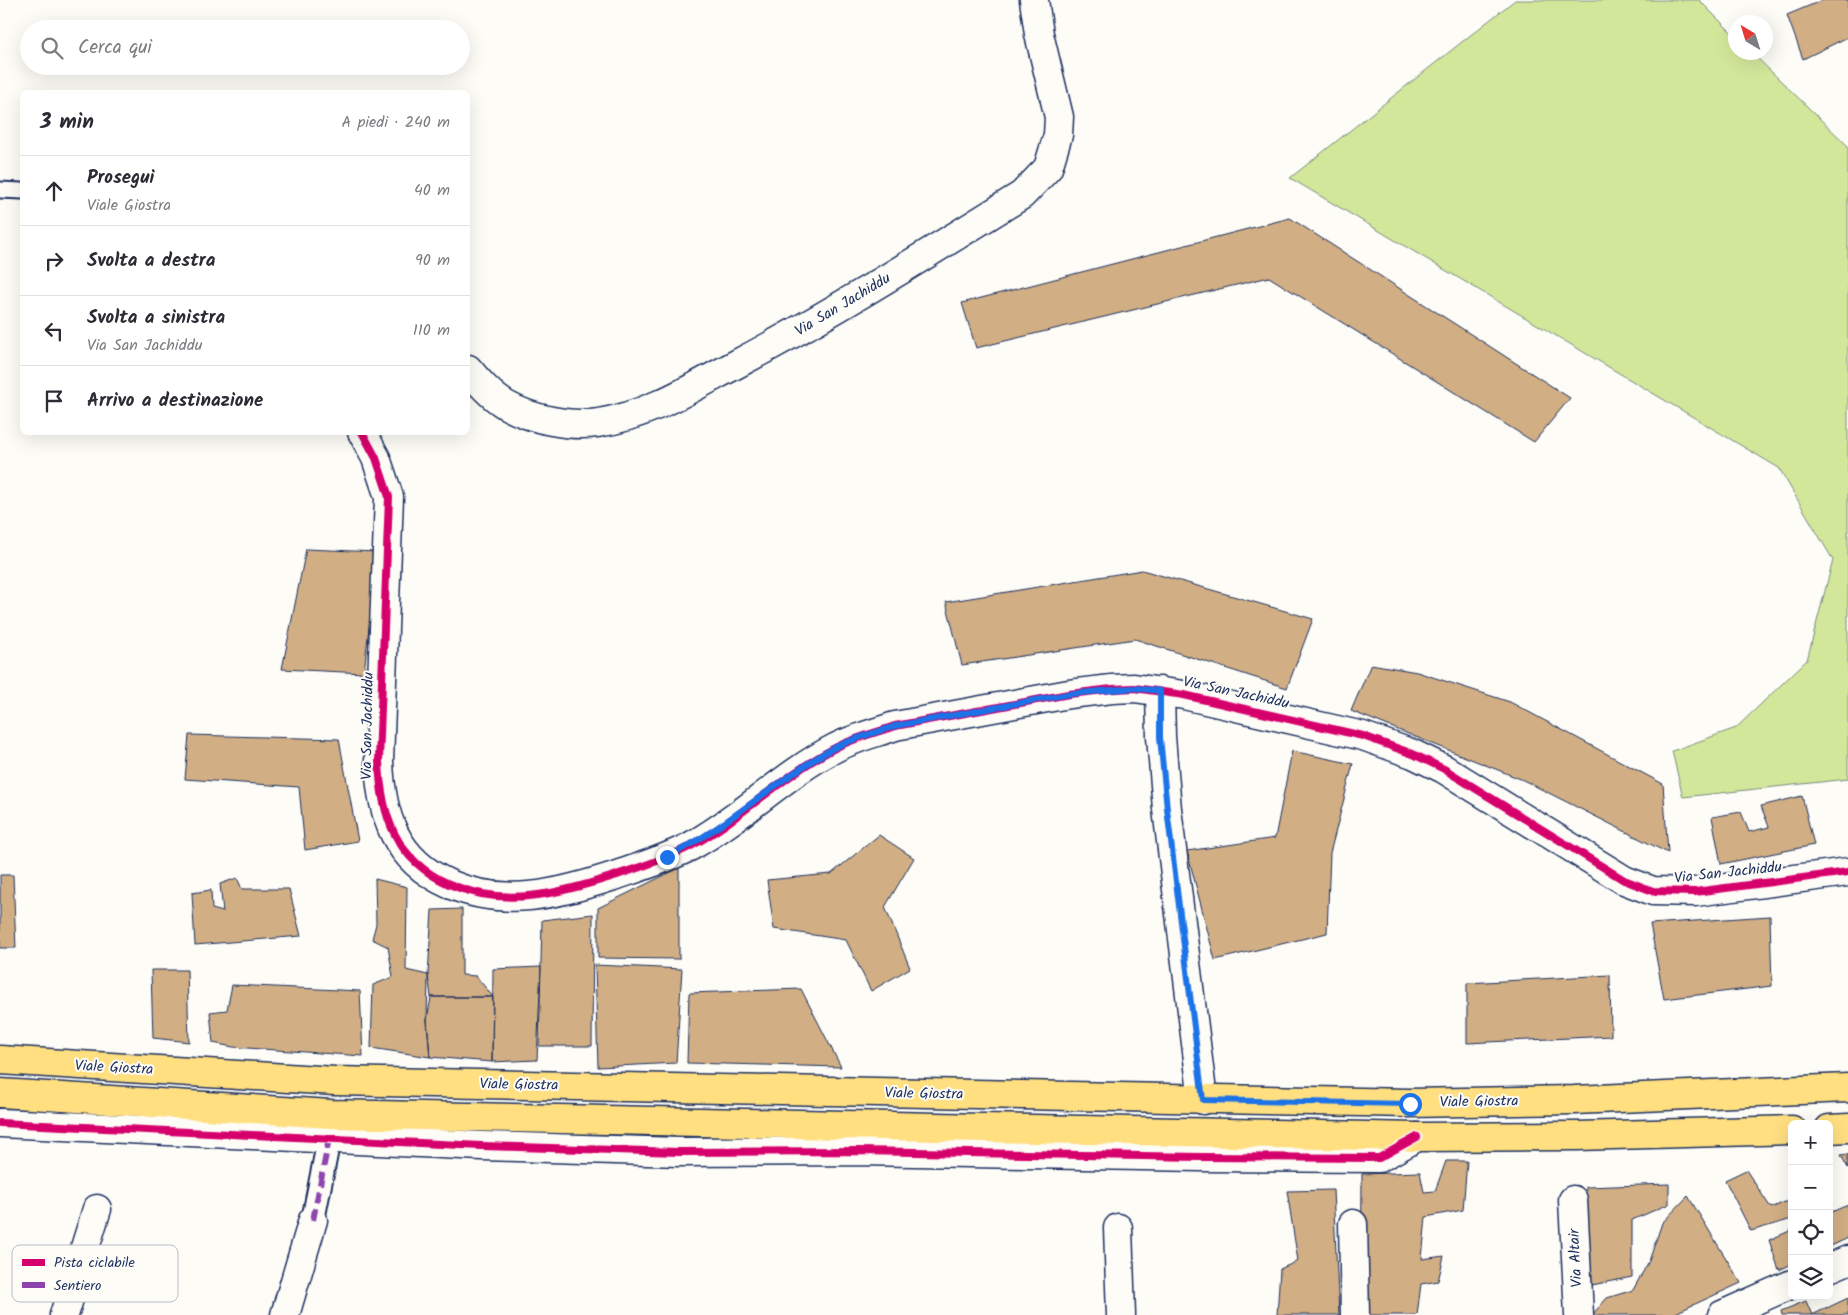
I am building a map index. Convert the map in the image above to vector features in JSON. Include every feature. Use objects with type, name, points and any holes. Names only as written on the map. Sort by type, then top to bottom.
[{"type":"main road","name":"Viale Giostra","points":[[0,1060],[335,1081],[1410,1104],[1574,1100],[1848,1088]]},
{"type":"main road","points":[[0,1093],[331,1114],[1417,1136],[1577,1136],[1788,1130]]},
{"type":"main road","points":[[1833,1129],[1848,1128]]},
{"type":"street","name":"Via San Jachiddu","points":[[470,371],[499,400],[532,416],[578,424],[597,423],[622,417],[672,398],[799,332],[1022,195],[1048,168],[1058,135],[1059,117],[1039,34],[1034,0]]},
{"type":"street","name":"Via San Jachiddu","points":[[364,435],[379,465],[389,497],[379,761],[384,804],[389,823],[410,857],[439,879],[459,888],[497,897],[527,898],[575,889],[641,867],[691,846],[799,770],[835,748],[895,726],[1069,694],[1134,688],[1160,691],[1387,743],[1444,769],[1624,880],[1653,891],[1695,892],[1848,872]]},
{"type":"street","points":[[1160,691],[1160,737],[1167,809],[1203,1100]]},
{"type":"street","points":[[0,1123],[329,1139],[679,1152],[859,1151],[1379,1158],[1417,1136]]},
{"type":"street","points":[[285,1315],[313,1220],[329,1139]]},
{"type":"street","name":"Via Altair","points":[[1573,1200],[1578,1315]]},
{"type":"street","points":[[86,1245],[97,1209]]},
{"type":"street","points":[[1353,1224],[1354,1315]]},
{"type":"street","points":[[1118,1228],[1120,1315]]},
{"type":"street","points":[[1833,1266],[1848,1260]]},
{"type":"street","points":[[1722,1315],[1788,1286]]},
{"type":"street","points":[[64,1315],[68,1302]]},
{"type":"lane","points":[[0,190],[20,191]]},
{"type":"green space","points":[[1515,0],[1699,0],[1728,29],[1728,60],[1759,60],[1848,146],[1848,779],[1683,797],[1672,751],[1736,728],[1807,660],[1833,560],[1779,468],[1290,178]]},
{"type":"building","points":[[1823,0],[1848,0],[1848,37],[1803,59],[1787,15]]},
{"type":"building","points":[[1290,218],[1570,398],[1534,442],[1269,277],[976,348],[962,303]]},
{"type":"building","points":[[306,549],[377,552],[364,673],[282,669]]},
{"type":"building","points":[[1142,570],[1313,619],[1287,688],[1135,639],[962,665],[946,602]]},
{"type":"building","points":[[1371,664],[1417,672],[1510,702],[1663,784],[1668,853],[1523,780],[1351,711]]},
{"type":"building","points":[[189,735],[339,739],[358,841],[305,850],[299,787],[185,779]]},
{"type":"building","points":[[1292,751],[1353,764],[1330,853],[1327,933],[1215,960],[1187,851],[1275,838]]},
{"type":"building","points":[[1802,796],[1814,845],[1721,864],[1712,817],[1741,812],[1749,832],[1769,827],[1761,806]]},
{"type":"building","points":[[879,835],[914,858],[885,907],[910,968],[871,991],[846,940],[774,929],[767,880],[831,874]]},
{"type":"building","points":[[679,868],[679,959],[598,958],[598,908]]},
{"type":"building","points":[[0,875],[13,875],[16,948],[0,948]]},
{"type":"building","points":[[237,878],[242,889],[289,889],[301,936],[195,945],[192,893],[211,890],[212,909],[223,912],[220,884]]},
{"type":"building","points":[[375,879],[407,887],[406,970],[428,975],[427,1020],[430,1057],[371,1048],[373,985],[393,977],[388,947],[372,939],[376,924]]},
{"type":"building","points":[[462,909],[462,975],[476,976],[493,997],[431,997],[428,975],[432,910]]},
{"type":"building","points":[[593,914],[592,1046],[539,1046],[542,920]]},
{"type":"building","points":[[1770,916],[1772,986],[1664,999],[1650,924]]},
{"type":"building","points":[[595,965],[682,969],[676,1063],[598,1067]]},
{"type":"building","points":[[541,967],[537,1060],[492,1062],[493,969]]},
{"type":"building","points":[[151,970],[187,970],[189,1042],[153,1038]]},
{"type":"building","points":[[1610,975],[1611,1036],[1467,1043],[1467,983]]},
{"type":"building","points":[[232,985],[360,991],[363,1056],[233,1047],[213,1043],[210,1012],[227,1010]]},
{"type":"building","points":[[801,989],[841,1067],[687,1063],[689,993]]},
{"type":"building","points":[[431,997],[493,997],[492,1062],[430,1057],[427,1020]]},
{"type":"building","points":[[1848,1154],[1848,1168],[1841,1155]]},
{"type":"building","points":[[1446,1161],[1467,1161],[1463,1210],[1426,1217],[1422,1259],[1444,1256],[1438,1281],[1421,1284],[1417,1315],[1361,1315],[1362,1174],[1420,1172],[1424,1192],[1435,1191]]},
{"type":"building","points":[[1746,1170],[1771,1208],[1788,1201],[1788,1220],[1751,1231],[1725,1180]]},
{"type":"building","points":[[1669,1184],[1669,1204],[1632,1220],[1632,1277],[1582,1287],[1586,1187]]},
{"type":"building","points":[[1333,1190],[1339,1315],[1277,1315],[1280,1269],[1298,1261],[1287,1191]]},
{"type":"building","points":[[1688,1196],[1741,1283],[1671,1315],[1592,1315],[1607,1298],[1633,1290],[1649,1261],[1662,1223]]},
{"type":"building","points":[[1848,1205],[1848,1238],[1833,1245],[1833,1211]]},
{"type":"building","points":[[1788,1232],[1788,1266],[1779,1270],[1769,1240]]},
{"type":"building","points":[[1848,1298],[1848,1315],[1812,1315]]},
{"type":"building","points":[[1806,1301],[1812,1315],[1782,1315],[1781,1311]]},
{"type":"marked path","points":[[313,1220],[329,1139]]},
{"type":"cycle path","points":[[364,435],[376,458],[389,497],[379,761],[383,800],[394,834],[416,862],[431,874],[449,884],[470,891],[511,897],[552,893],[614,876],[663,859],[682,851],[710,835],[798,771],[835,748],[895,726],[1069,694],[1134,688],[1184,695],[1363,736],[1413,754],[1444,769],[1624,880],[1653,891],[1695,892],[1848,872]]},
{"type":"cycle path","points":[[0,1123],[482,1146],[679,1152],[859,1151],[1379,1158],[1417,1137]]},
{"type":"route","points":[[667,857],[691,846],[712,833],[816,758],[870,734],[895,726],[1069,694],[1134,688],[1160,691],[1160,737],[1167,809],[1203,1100],[1410,1104]]}]
